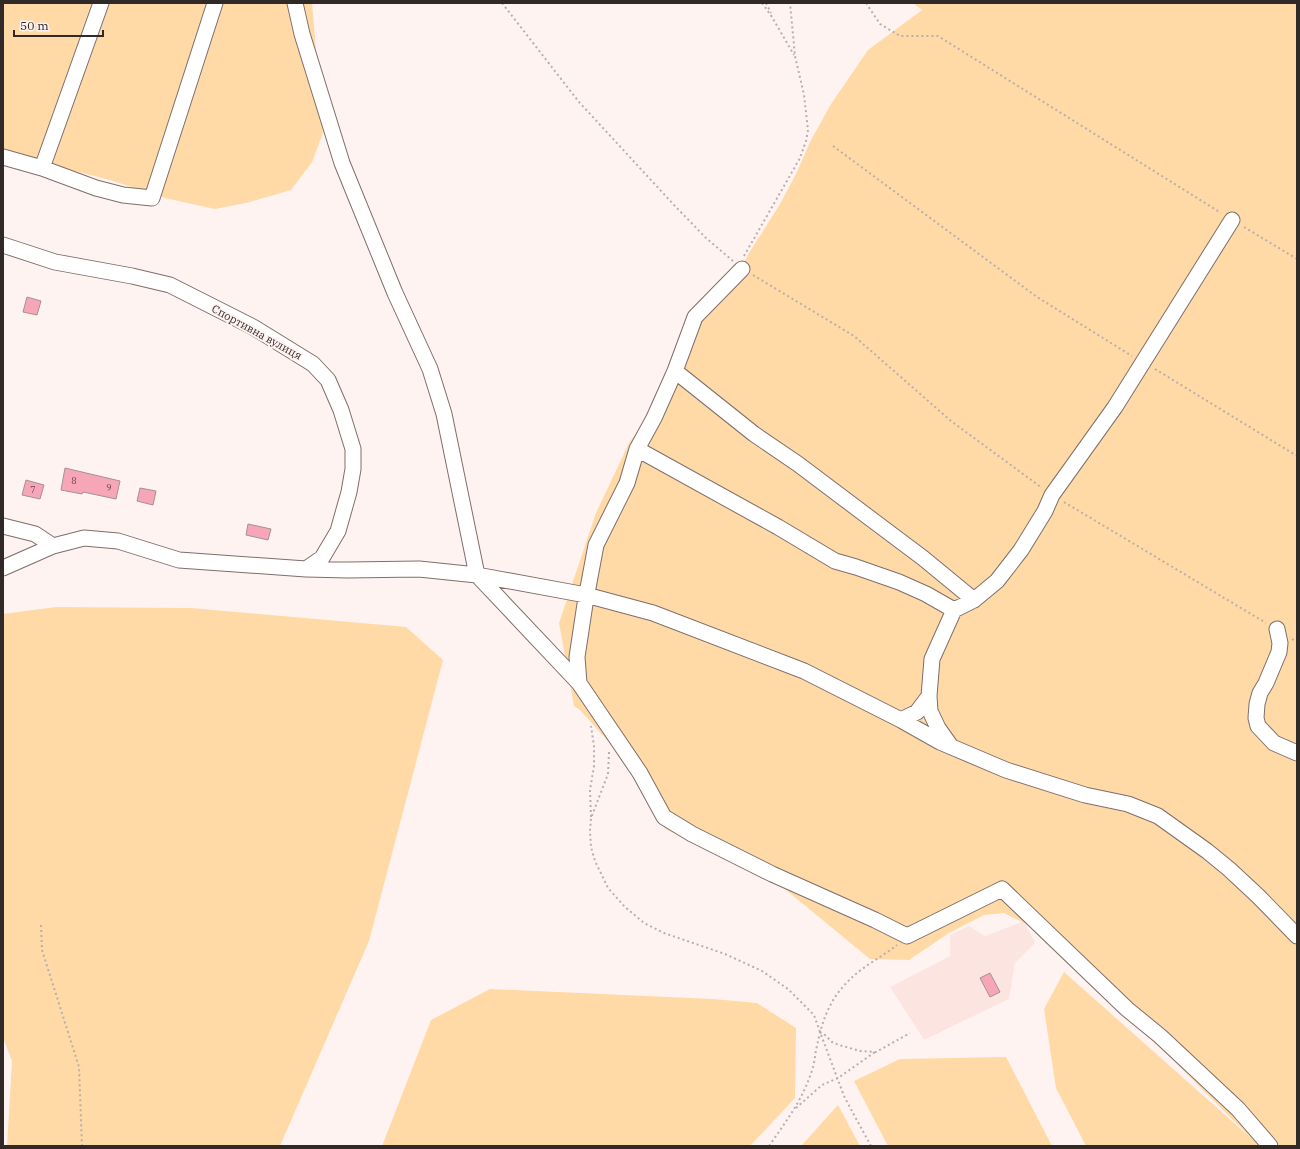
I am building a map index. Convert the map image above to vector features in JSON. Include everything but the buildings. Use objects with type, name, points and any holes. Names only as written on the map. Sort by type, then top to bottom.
[{"type":"street","points":[[42,168],[101,3]]},
{"type":"street","points":[[3,157],[42,168],[96,188],[122,195],[152,198],[215,3]]},
{"type":"street","points":[[295,3],[302,34],[342,163],[395,293],[430,369],[444,414],[477,575],[579,683],[640,773],[664,817],[692,834],[772,874],[907,936],[1002,889],[1127,1009],[1160,1036],[1238,1109],[1270,1146]]},
{"type":"street","points":[[951,747],[938,728],[930,711],[928,696],[932,659],[954,610],[974,600],[997,581],[1017,555],[1045,511],[1052,496],[1115,408],[1232,220]]},
{"type":"street","name":"Спортивна вулиця","points":[[3,245],[55,262],[132,276],[170,285],[253,327],[313,364],[328,380],[341,410],[353,448],[353,469],[349,492],[338,531],[322,558],[306,569]]},
{"type":"street","points":[[579,683],[577,657],[586,595],[596,545],[627,483],[637,449],[654,418],[675,370],[695,317],[742,269]]},
{"type":"street","points":[[675,370],[754,434],[803,468],[905,544],[974,600]]},
{"type":"street","points":[[637,449],[778,527],[835,561],[856,566],[899,582],[926,594],[954,610]]},
{"type":"street","points":[[3,526],[35,534],[53,546]]},
{"type":"street","points":[[3,568],[53,546],[84,538],[118,541],[179,560],[306,569],[419,570],[477,575],[586,595],[653,613],[804,671],[901,720],[940,742],[1006,770],[1085,795],[1128,804],[1158,816],[1230,869],[1297,936]]},
{"type":"street","points":[[1277,629],[1280,643],[1279,652],[1266,683],[1260,693],[1257,704],[1256,718],[1258,726],[1274,743],[1297,753]]},
{"type":"street","points":[[901,720],[917,712],[928,696]]},
{"type":"path","points":[[502,3],[579,102],[706,238],[742,269],[854,336],[951,420],[1052,496],[1297,642]]},
{"type":"path","points":[[762,3],[795,56]]},
{"type":"path","points":[[766,3],[772,17]]},
{"type":"path","points":[[742,269],[742,261],[746,251],[800,158],[808,130],[805,103],[795,56],[790,3]]},
{"type":"path","points":[[866,3],[880,24],[900,36],[938,36],[1157,174],[1297,259]]},
{"type":"path","points":[[833,146],[1037,297],[1297,456]]},
{"type":"path","points":[[591,723],[594,746],[594,766],[590,790],[591,847],[595,861],[608,888],[625,907],[644,923],[664,933],[725,954],[762,971],[788,989],[814,1015],[844,1096],[871,1146]]},
{"type":"path","points":[[591,818],[608,774],[610,747]]},
{"type":"path","points":[[41,925],[42,950],[79,1067],[82,1146]]},
{"type":"path","points":[[769,1146],[794,1110],[804,1091],[813,1066],[823,1021],[829,1007],[842,988],[860,970],[896,946],[907,936]]},
{"type":"path","points":[[820,1032],[832,1042],[839,1045],[860,1051],[876,1052]]},
{"type":"path","points":[[794,1110],[822,1085],[838,1078],[876,1052],[910,1033]]},
{"type":"shaded area","points":[[3,3],[312,3],[323,133],[312,162],[291,190],[246,203],[215,209],[165,198],[110,180],[3,153]]},
{"type":"shaded area","points":[[913,3],[1297,3],[1297,1146],[1086,1146],[1056,1088],[1044,1009],[1064,972],[1251,1138],[1175,1062],[1046,943],[1034,928],[1004,913],[984,915],[949,933],[909,960],[870,959],[769,876],[665,829],[623,758],[580,710],[574,706],[559,623],[596,513],[630,441],[672,392],[686,364],[695,327],[730,288],[749,253],[780,204],[796,174],[810,142],[831,104],[868,50],[922,10]]},
{"type":"shaded area","points":[[56,607],[191,608],[406,627],[443,660],[369,941],[280,1146],[7,1146],[12,1061],[3,1038],[3,614]]},
{"type":"shaded area","points":[[1024,921],[1035,943],[1015,963],[1009,999],[924,1040],[890,987],[950,956],[950,935],[969,926],[985,936]]},
{"type":"shaded area","points":[[490,989],[713,999],[757,1003],[796,1028],[795,1098],[750,1146],[382,1146],[431,1020]]},
{"type":"shaded area","points":[[1006,1057],[1052,1146],[888,1146],[854,1081],[900,1059]]},
{"type":"shaded area","points":[[838,1105],[860,1146],[801,1146]]}]
